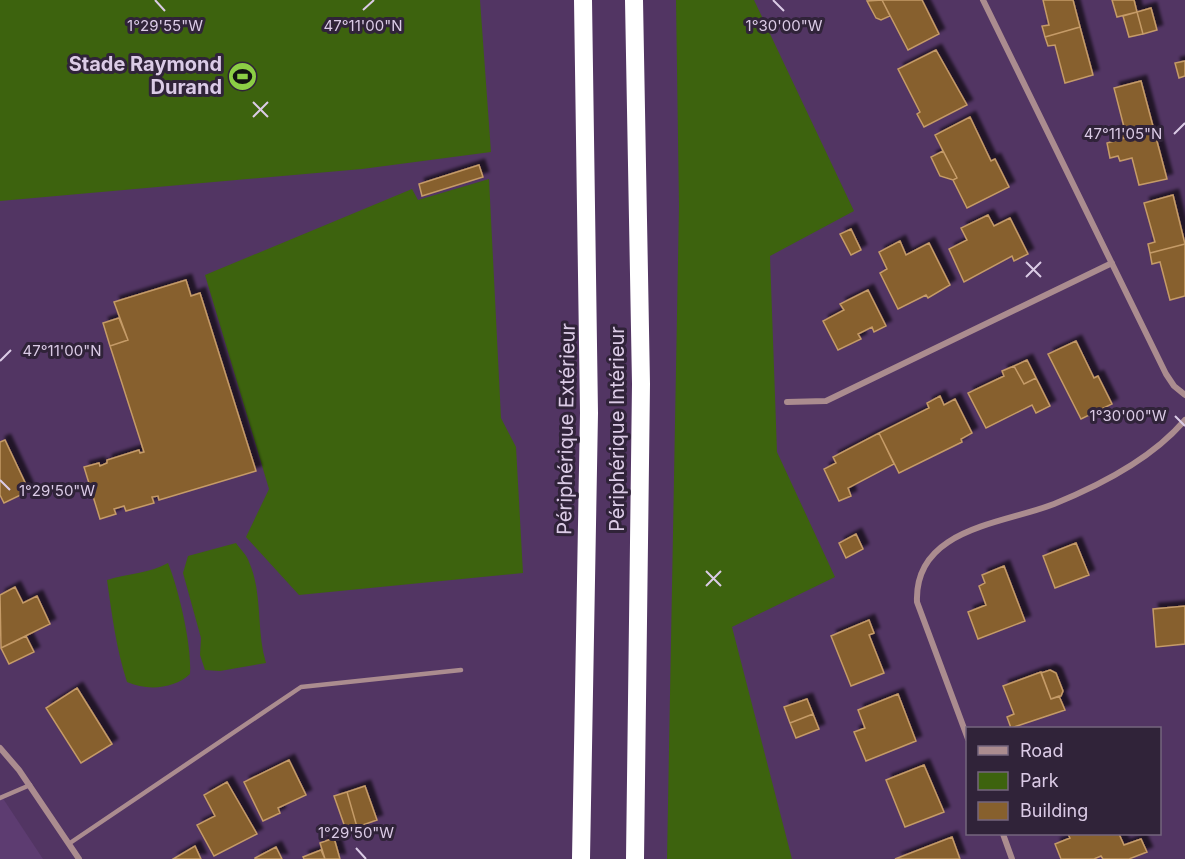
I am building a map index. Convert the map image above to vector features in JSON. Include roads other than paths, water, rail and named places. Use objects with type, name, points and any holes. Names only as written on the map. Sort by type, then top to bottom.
[{"type":"highway","name":"Périphérique Extérieur","points":[[581,859],[589,413],[583,0]]},
{"type":"highway","name":"Périphérique Intérieur","points":[[634,0],[641,361],[634,859]]},
{"type":"street","points":[[983,0],[1166,374],[1174,386],[1185,395]]},
{"type":"street","points":[[788,402],[826,401],[1112,263]]},
{"type":"street","points":[[966,734],[917,602],[916,588],[932,557],[945,543],[964,531],[1053,504],[1090,487],[1163,444],[1185,420]]},
{"type":"street","points":[[0,748],[30,785],[79,859]]},
{"type":"street","points":[[1003,835],[1012,859]]},
{"type":"lane","points":[[70,843],[301,687],[461,670]]},
{"type":"lane","points":[[0,798],[30,785]]},
{"type":"place","name":"Stade Raymond Durand","points":[[243,76]]}]
